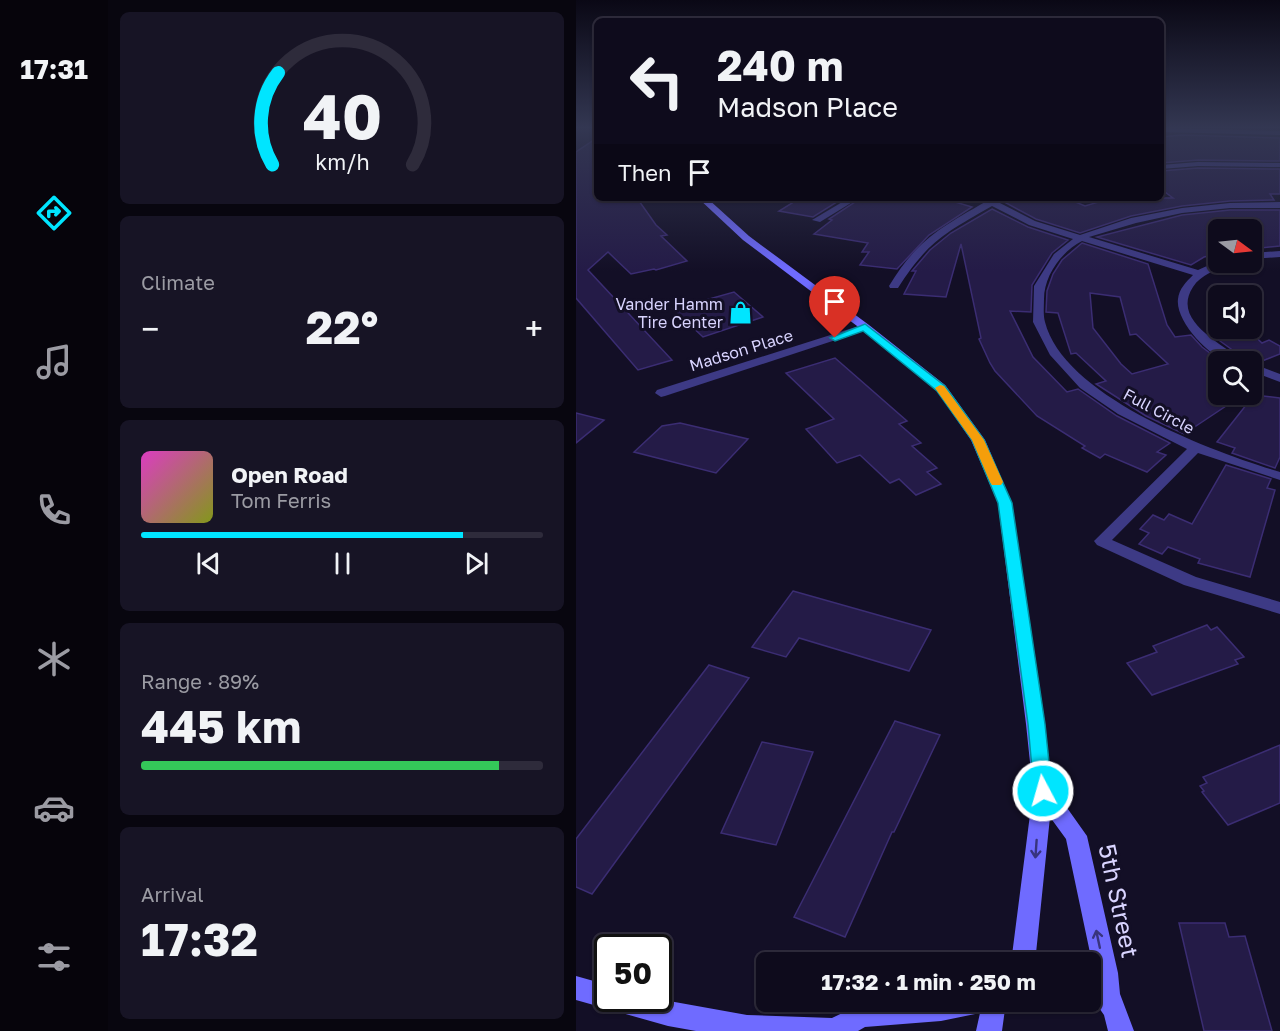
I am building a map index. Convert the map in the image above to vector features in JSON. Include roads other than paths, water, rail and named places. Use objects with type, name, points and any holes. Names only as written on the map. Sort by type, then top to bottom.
[{"type":"main road","points":[[705,201],[746,238],[865,327],[941,388],[978,440],[1005,503],[1036,724],[1043,791],[1024,952]]},
{"type":"main road","name":"5th Street","points":[[1043,791],[1076,836],[1106,974],[1108,996]]},
{"type":"main road","points":[[576,988],[594,993]]},
{"type":"main road","points":[[1101,989],[1116,1010],[1121,1031]]},
{"type":"main road","points":[[662,1012],[747,1027],[837,1030],[863,1015],[910,1012]]},
{"type":"main road","points":[[989,1031],[992,1012]]},
{"type":"street","points":[[817,220],[850,201]]},
{"type":"street","points":[[894,286],[903,269],[931,238],[990,201]]},
{"type":"street","points":[[994,201],[1032,223],[1199,274]]},
{"type":"street","name":"Full Circle","points":[[1280,206],[1208,206],[1159,213],[1087,234],[1082,240],[1072,243],[1055,260],[1039,285],[1037,314],[1050,347],[1079,381],[1128,416],[1194,448],[1280,476]]},
{"type":"street","points":[[1262,255],[1280,254]]},
{"type":"street","points":[[1208,270],[1188,283],[1182,295],[1182,307],[1189,323],[1204,340],[1221,351]]},
{"type":"street","name":"Madson Place","points":[[661,393],[865,327]]},
{"type":"street","points":[[1262,371],[1280,378]]},
{"type":"street","points":[[1194,448],[1189,457],[1102,542],[1190,581],[1280,608]]},
{"type":"place","name":"Vander Hamm Tire Center","points":[[741,313]]}]
